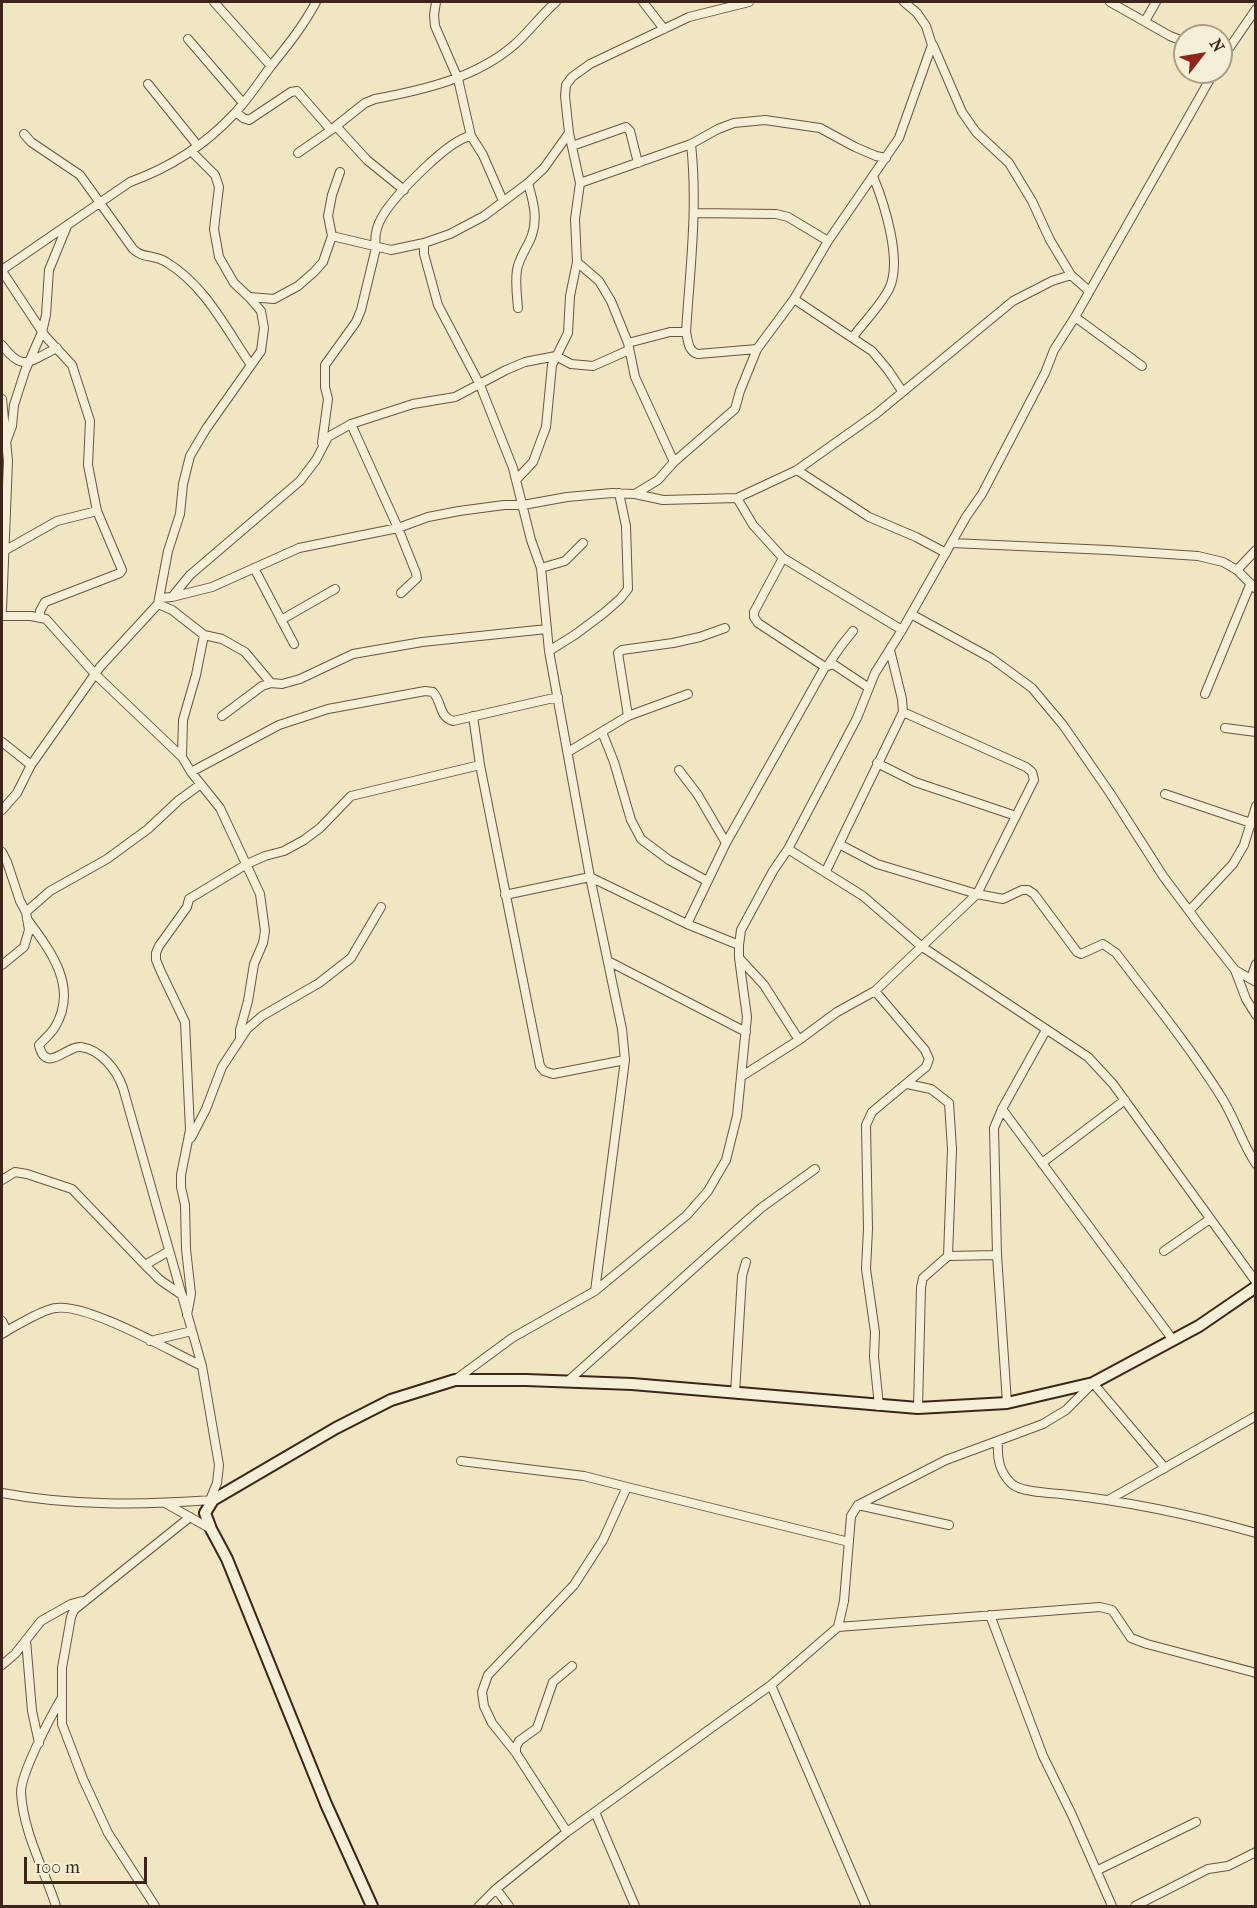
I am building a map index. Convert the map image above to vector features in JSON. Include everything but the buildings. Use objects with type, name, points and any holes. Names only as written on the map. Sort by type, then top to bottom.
[{"type":"street","points":[[214,2],[271,66]]},
{"type":"street","points":[[40,617],[40,610],[45,602],[120,573],[122,570],[97,512],[88,465],[90,421],[72,365],[42,332],[2,270],[130,182],[146,176],[194,148],[217,131],[236,112],[305,23],[316,2]]},
{"type":"street","points":[[435,2],[435,26],[458,79],[471,136],[483,155],[503,201]]},
{"type":"street","points":[[298,153],[365,103],[458,79],[512,47],[556,2]]},
{"type":"street","points":[[643,2],[664,29]]},
{"type":"street","points":[[516,480],[533,462],[541,445],[546,427],[552,365],[568,333],[570,296],[577,262],[575,219],[580,183],[569,133],[566,85],[572,77],[590,64],[689,17],[749,2]]},
{"type":"street","points":[[904,2],[917,13],[926,26],[962,112],[976,132],[1009,163],[1071,274],[1089,291]]},
{"type":"street","points":[[1110,2],[1173,36]]},
{"type":"street","points":[[1145,21],[1156,2]]},
{"type":"street","points":[[1233,42],[1254,13]]},
{"type":"street","points":[[188,39],[243,103]]},
{"type":"street","points":[[635,494],[658,480],[674,462],[735,409],[757,350],[795,299],[828,241],[899,138],[933,45]]},
{"type":"street","points":[[2,810],[17,793],[31,765],[95,674],[159,601],[168,551],[180,514],[183,484],[190,456],[206,429],[261,351],[264,328],[261,311],[234,283],[219,257],[214,229],[219,187],[215,175],[148,84]]},
{"type":"street","points":[[455,1380],[512,1338],[595,1291],[687,1215],[708,1191],[726,1160],[737,1116],[747,1017],[739,958],[741,930],[772,871],[788,849],[857,718],[875,673],[966,517],[982,494],[1045,373],[1054,350],[1076,317],[1207,84]]},
{"type":"street","points":[[236,112],[249,120],[291,92],[297,91],[367,160],[404,190]]},
{"type":"street","points":[[580,183],[691,144],[734,123],[765,120],[793,122],[820,128],[855,147],[886,158]]},
{"type":"street","points":[[572,146],[626,127],[630,131],[638,163]]},
{"type":"street","points":[[332,236],[391,250],[424,243],[450,234],[484,216],[528,183],[544,168],[569,133]]},
{"type":"street","points":[[24,134],[31,142],[80,175],[133,249],[140,255],[154,256],[166,261],[193,282],[251,365]]},
{"type":"street","points":[[322,447],[328,399],[325,387],[325,365],[356,321],[361,310],[376,248],[374,238],[376,228],[382,215],[404,190],[457,140],[471,136]]},
{"type":"street","points":[[691,144],[695,183],[686,332],[690,349],[693,353],[698,354],[757,350]]},
{"type":"street","points":[[249,297],[274,299],[298,286],[322,262],[332,236],[328,216],[340,172]]},
{"type":"street","points":[[853,337],[889,288],[894,270],[888,221],[882,197],[873,176]]},
{"type":"street","points":[[518,308],[517,268],[532,235],[535,221],[535,207],[528,183]]},
{"type":"street","points":[[694,213],[776,214],[788,217],[828,241]]},
{"type":"street","points":[[6,442],[12,426],[14,405],[28,362],[42,332],[46,315],[49,270],[67,226]]},
{"type":"street","points":[[424,243],[424,254],[438,305],[480,385],[516,480],[531,540],[541,568],[549,651],[590,877],[622,1029],[625,1060],[595,1291]]},
{"type":"street","points":[[577,262],[599,281],[611,302],[628,346],[635,377],[674,462]]},
{"type":"street","points":[[159,601],[212,587],[299,548],[398,528],[428,517],[567,497],[620,493],[663,500],[737,498],[797,470],[876,414],[1012,301],[1071,274]]},
{"type":"street","points":[[795,299],[872,351],[902,392]]},
{"type":"street","points":[[1076,317],[1142,366]]},
{"type":"street","points":[[172,597],[190,575],[300,481],[316,460],[328,437],[351,424],[413,404],[455,397],[525,362],[556,356],[571,363],[593,366],[628,346],[670,332],[686,332]]},
{"type":"street","points":[[2,345],[19,363],[28,362],[57,348]]},
{"type":"street","points":[[2,399],[8,461],[4,485],[2,610]]},
{"type":"street","points":[[351,424],[398,528],[417,579],[401,593]]},
{"type":"street","points":[[797,470],[869,517],[946,553]]},
{"type":"street","points":[[549,651],[604,613],[628,589],[626,526],[620,493]]},
{"type":"street","points":[[737,498],[753,525],[783,558],[902,630]]},
{"type":"street","points":[[4,551],[57,521],[97,512]]},
{"type":"street","points":[[541,568],[565,561],[583,543]]},
{"type":"street","points":[[952,543],[1198,556],[1223,562],[1237,570],[1253,587],[1205,694]]},
{"type":"street","points":[[1237,570],[1256,550]]},
{"type":"street","points":[[783,558],[754,612],[754,617],[758,623],[826,666],[833,664],[868,688]]},
{"type":"street","points":[[254,568],[294,644]]},
{"type":"street","points":[[281,620],[335,589]]},
{"type":"street","points":[[159,601],[204,635],[222,639],[245,652],[271,683]]},
{"type":"street","points":[[911,614],[992,658],[1032,688],[1063,725],[1163,876],[1235,970],[1246,999],[1256,1015]]},
{"type":"street","points":[[2,616],[46,619],[95,674],[182,757],[220,808],[260,894],[265,931],[263,943],[254,964],[248,1001],[241,1023],[240,1038]]},
{"type":"street","points":[[628,716],[618,653],[622,650],[700,637],[725,628]]},
{"type":"street","points":[[222,716],[261,686],[300,679],[353,654],[423,642],[547,629]]},
{"type":"street","points":[[687,924],[726,843],[826,666],[853,631]]},
{"type":"street","points":[[182,757],[183,720],[196,675],[204,635]]},
{"type":"street","points":[[826,871],[903,712],[890,650]]},
{"type":"street","points":[[191,772],[279,724],[328,709],[425,691],[434,692],[438,697],[442,713],[447,719],[453,721],[558,697]]},
{"type":"street","points":[[568,752],[628,716],[688,694]]},
{"type":"street","points":[[742,1076],[799,1040],[837,1012],[875,992],[977,894],[1034,780],[1032,772],[1026,767],[903,712]]},
{"type":"street","points":[[473,716],[504,895],[540,1066],[544,1071],[553,1074],[625,1060]]},
{"type":"street","points":[[1225,728],[1256,732]]},
{"type":"street","points":[[602,732],[614,762],[631,820],[641,839],[669,860],[707,881]]},
{"type":"street","points":[[2,742],[31,765]]},
{"type":"street","points":[[877,763],[915,783],[1016,816]]},
{"type":"street","points":[[187,1315],[191,1294],[186,1249],[185,1205],[181,1187],[182,1169],[190,1130],[185,1022],[156,960],[159,946],[187,907],[189,899],[247,864],[284,851],[304,840],[320,828],[351,796],[480,765]]},
{"type":"street","points":[[680,770],[698,795],[726,843]]},
{"type":"street","points":[[26,915],[50,891],[107,859],[148,829],[179,800],[201,784]]},
{"type":"street","points":[[1165,794],[1253,824]]},
{"type":"street","points":[[1189,911],[1233,864],[1253,824],[1256,806]]},
{"type":"street","points":[[839,844],[878,864],[977,894],[1003,899],[1022,890],[1028,890],[1034,894],[1077,952],[1081,954],[1102,944],[1116,953],[1224,1101],[1244,1145],[1256,1164]]},
{"type":"street","points":[[788,849],[863,896],[921,946],[1088,1057],[1113,1084],[1256,1281]]},
{"type":"street","points":[[2,852],[30,930],[24,947],[2,965]]},
{"type":"street","points":[[504,895],[590,877],[687,924],[739,945]]},
{"type":"street","points":[[188,1144],[206,1109],[222,1067],[247,1029],[262,1016],[319,983],[351,958],[381,907]]},
{"type":"street","points":[[26,915],[56,962],[62,976],[64,994],[55,1028],[39,1045],[40,1050],[50,1059],[80,1047],[99,1055],[116,1071],[123,1088],[202,1366],[219,1464],[216,1483],[205,1513],[227,1559],[326,1804],[372,1906]]},
{"type":"street","points":[[739,958],[764,984],[799,1040]]},
{"type":"street","points":[[608,961],[746,1032]]},
{"type":"street","points":[[1235,970],[1253,980],[1256,964]]},
{"type":"street","points":[[875,992],[926,1050],[929,1059],[926,1067],[872,1112],[867,1125],[866,1269],[874,1332],[879,1406]]},
{"type":"street","points":[[1007,1403],[997,1255],[994,1128],[1002,1109],[1046,1030]]},
{"type":"street","points":[[907,1084],[931,1089],[949,1103],[952,1149],[948,1256]]},
{"type":"street","points":[[1042,1163],[1125,1100]]},
{"type":"street","points":[[1002,1109],[1173,1340]]},
{"type":"street","points":[[568,1381],[761,1208],[815,1169]]},
{"type":"street","points":[[2,1180],[15,1172],[72,1189],[160,1280],[182,1296]]},
{"type":"street","points":[[1164,1251],[1210,1219]]},
{"type":"street","points":[[145,1265],[169,1251]]},
{"type":"street","points":[[918,1408],[923,1278],[948,1256],[997,1255]]},
{"type":"street","points":[[735,1393],[742,1276],[746,1262]]},
{"type":"street","points":[[2,1493],[78,1503],[211,1500],[336,1428],[391,1400],[455,1380],[632,1384],[918,1408],[1007,1403],[1093,1383],[1199,1326],[1256,1287]]},
{"type":"street","points":[[2,1321],[4,1332],[55,1308],[75,1308],[202,1366]]},
{"type":"street","points":[[150,1341],[192,1331]]},
{"type":"street","points":[[479,1906],[496,1889],[567,1832],[771,1685],[838,1627],[844,1601],[851,1516],[858,1505],[946,1460],[1042,1424],[1066,1410],[1093,1383]]},
{"type":"street","points":[[1093,1383],[1166,1468]]},
{"type":"street","points":[[1110,1499],[1256,1416]]},
{"type":"street","points":[[998,1442],[997,1458],[1002,1472],[1013,1485],[1037,1491],[1110,1499],[1256,1533]]},
{"type":"street","points":[[461,1461],[584,1476],[849,1542]]},
{"type":"street","points":[[567,1832],[516,1753],[492,1723],[484,1707],[482,1692],[489,1675],[574,1585],[603,1540],[627,1487]]},
{"type":"street","points":[[163,1502],[211,1529]]},
{"type":"street","points":[[858,1505],[949,1525]]},
{"type":"street","points":[[155,1906],[108,1833],[83,1779],[62,1724],[62,1668],[71,1617],[75,1610],[190,1517]]},
{"type":"street","points":[[2,1665],[26,1641],[41,1621],[70,1604],[86,1599]]},
{"type":"street","points":[[838,1627],[1100,1607],[1112,1610],[1131,1638],[1256,1672]]},
{"type":"street","points":[[990,1615],[1043,1756],[1098,1870],[1112,1906]]},
{"type":"street","points":[[26,1641],[32,1711],[39,1744]]},
{"type":"street","points":[[516,1753],[519,1741],[537,1728],[553,1682],[572,1666]]},
{"type":"street","points":[[771,1685],[867,1906]]},
{"type":"street","points":[[57,1906],[33,1847],[21,1791],[44,1729],[62,1698]]},
{"type":"street","points":[[595,1812],[635,1906]]},
{"type":"street","points":[[1098,1870],[1196,1821]]},
{"type":"street","points":[[1135,1906],[1208,1869],[1228,1866],[1256,1852]]},
{"type":"street","points":[[496,1889],[509,1906]]}]
